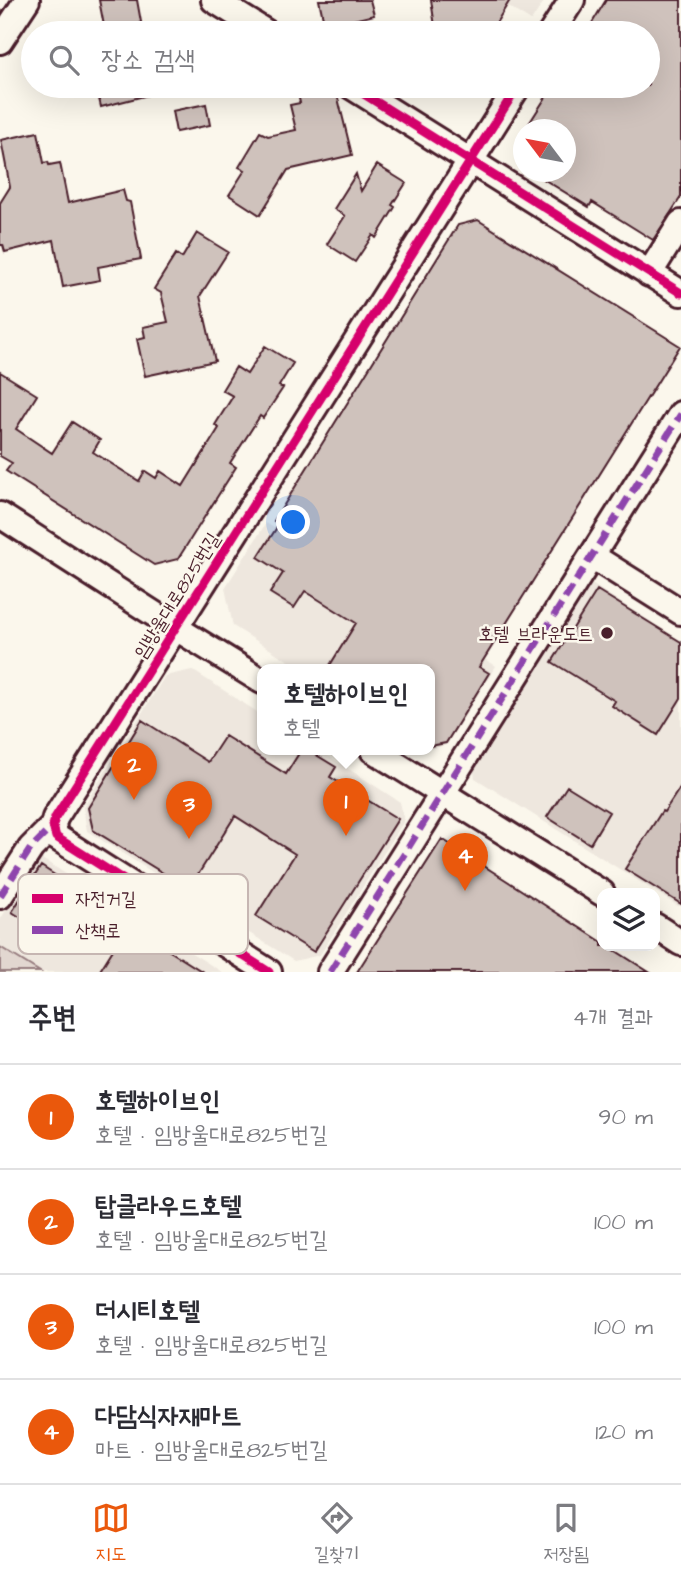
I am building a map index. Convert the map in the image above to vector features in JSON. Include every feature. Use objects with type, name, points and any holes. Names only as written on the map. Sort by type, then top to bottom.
[{"type":"street","points":[[0,41],[27,0]]},
{"type":"street","points":[[214,0],[248,21]]},
{"type":"street","points":[[559,21],[572,0]]},
{"type":"street","points":[[370,98],[681,293]]},
{"type":"street","name":"임방울대로825번길","points":[[0,896],[31,848],[53,826],[55,818],[510,98]]},
{"type":"street","points":[[649,274],[681,223]]},
{"type":"street","points":[[330,972],[681,414]]},
{"type":"street","name":"임방울대로825번길","points":[[0,515],[257,678]]},
{"type":"street","points":[[592,556],[681,611]]},
{"type":"street","points":[[381,755],[597,889]]},
{"type":"street","points":[[53,826],[56,837],[114,874]]},
{"type":"street","points":[[660,929],[681,943]]},
{"type":"street","points":[[241,954],[269,972]]},
{"type":"shaded area","points":[[497,0],[545,0],[531,21]]},
{"type":"shaded area","points":[[266,523],[496,666],[446,745],[435,748],[435,664],[293,664],[233,626],[225,588]]},
{"type":"shaded area","points":[[587,581],[681,641],[681,905],[678,906],[660,895],[660,888],[649,888],[475,778],[472,760]]},
{"type":"shaded area","points":[[192,670],[257,712],[257,755],[327,755],[400,802],[404,821],[320,955],[294,961],[248,932],[248,874],[155,874],[87,831],[83,807],[165,676]]},
{"type":"shaded area","points":[[39,857],[66,874],[28,874]]},
{"type":"shaded area","points":[[18,891],[18,954],[193,954],[222,972],[40,972],[0,947],[0,920]]},
{"type":"shaded area","points":[[0,947],[40,972],[0,972]]},
{"type":"building","points":[[99,0],[137,0],[141,21],[103,21]]},
{"type":"building","points":[[319,0],[370,0],[374,15],[350,21],[324,21]]},
{"type":"building","points":[[431,0],[510,0],[497,21],[434,21]]},
{"type":"building","points":[[606,0],[681,0],[681,197],[653,240],[592,202],[589,207],[548,182],[576,182],[576,119],[532,119],[545,98],[660,98],[660,21],[593,21]]},
{"type":"building","points":[[99,98],[136,98],[101,107]]},
{"type":"building","points":[[299,98],[338,98],[352,155],[288,170],[260,215],[229,195],[245,170],[239,167],[260,132],[268,136],[296,130],[290,105],[300,103]]},
{"type":"building","points":[[206,104],[210,125],[176,132],[172,111]]},
{"type":"building","points":[[38,132],[44,163],[60,163],[68,203],[123,190],[126,201],[130,202],[141,259],[98,267],[100,280],[63,287],[54,240],[5,252],[3,245],[0,245],[0,203],[10,187],[1,140]]},
{"type":"building","points":[[377,165],[406,183],[376,238],[373,235],[355,262],[327,244],[345,216],[334,209],[356,174],[361,191]]},
{"type":"building","points":[[478,220],[680,346],[479,667],[489,673],[446,743],[435,745],[435,664],[331,664],[356,623],[305,591],[294,608],[270,593],[283,573],[258,557],[279,524],[274,521],[458,225]]},
{"type":"building","points":[[197,233],[228,252],[200,296],[215,361],[145,376],[137,339],[145,337],[143,327],[168,322],[161,293],[154,289],[176,254],[182,258]]},
{"type":"building","points":[[265,346],[293,363],[279,386],[283,388],[263,418],[260,416],[230,463],[236,467],[178,559],[154,565],[6,471],[12,463],[0,456],[0,372],[37,395],[16,429],[52,453],[72,422],[100,440],[93,452],[139,481],[145,471],[156,478],[160,471],[183,486],[219,428],[215,425],[233,396],[222,390],[236,367],[247,374]]},
{"type":"building","points":[[597,590],[681,642],[681,698],[658,735],[612,706],[615,701],[552,662]]},
{"type":"building","points":[[142,720],[208,762],[225,736],[286,774],[298,755],[316,755],[336,767],[330,777],[398,819],[314,952],[256,916],[295,854],[235,816],[198,874],[165,874],[93,830],[88,808]]},
{"type":"building","points":[[567,786],[609,812],[590,844],[547,817]]},
{"type":"building","points":[[681,786],[681,904],[660,891],[660,888],[655,888],[625,869],[662,811],[664,812]]},
{"type":"building","points":[[442,839],[597,939],[597,951],[616,951],[649,972],[357,972]]},
{"type":"building","points":[[41,866],[53,874],[36,874]]},
{"type":"building","points":[[18,902],[18,916],[12,912]]},
{"type":"building","points":[[110,954],[174,954],[203,972],[99,972]]},
{"type":"marked path","points":[[330,972],[681,414]]},
{"type":"marked path","points":[[0,896],[31,848],[53,826]]},
{"type":"cycle path","points":[[370,98],[681,293]]},
{"type":"cycle path","points":[[114,874],[56,837],[53,826],[55,818],[510,98]]},
{"type":"cycle path","points":[[241,954],[269,972]]},
{"type":"place","name":"호텔 브라운도트","points":[[607,633]]},
{"type":"place","name":"탑클라우드호텔","points":[[134,800]]},
{"type":"place","name":"호텔하이브인","points":[[346,836]]},
{"type":"place","name":"더시티호텔","points":[[189,839]]},
{"type":"place","name":"다담식자재마트","points":[[465,891]]}]
